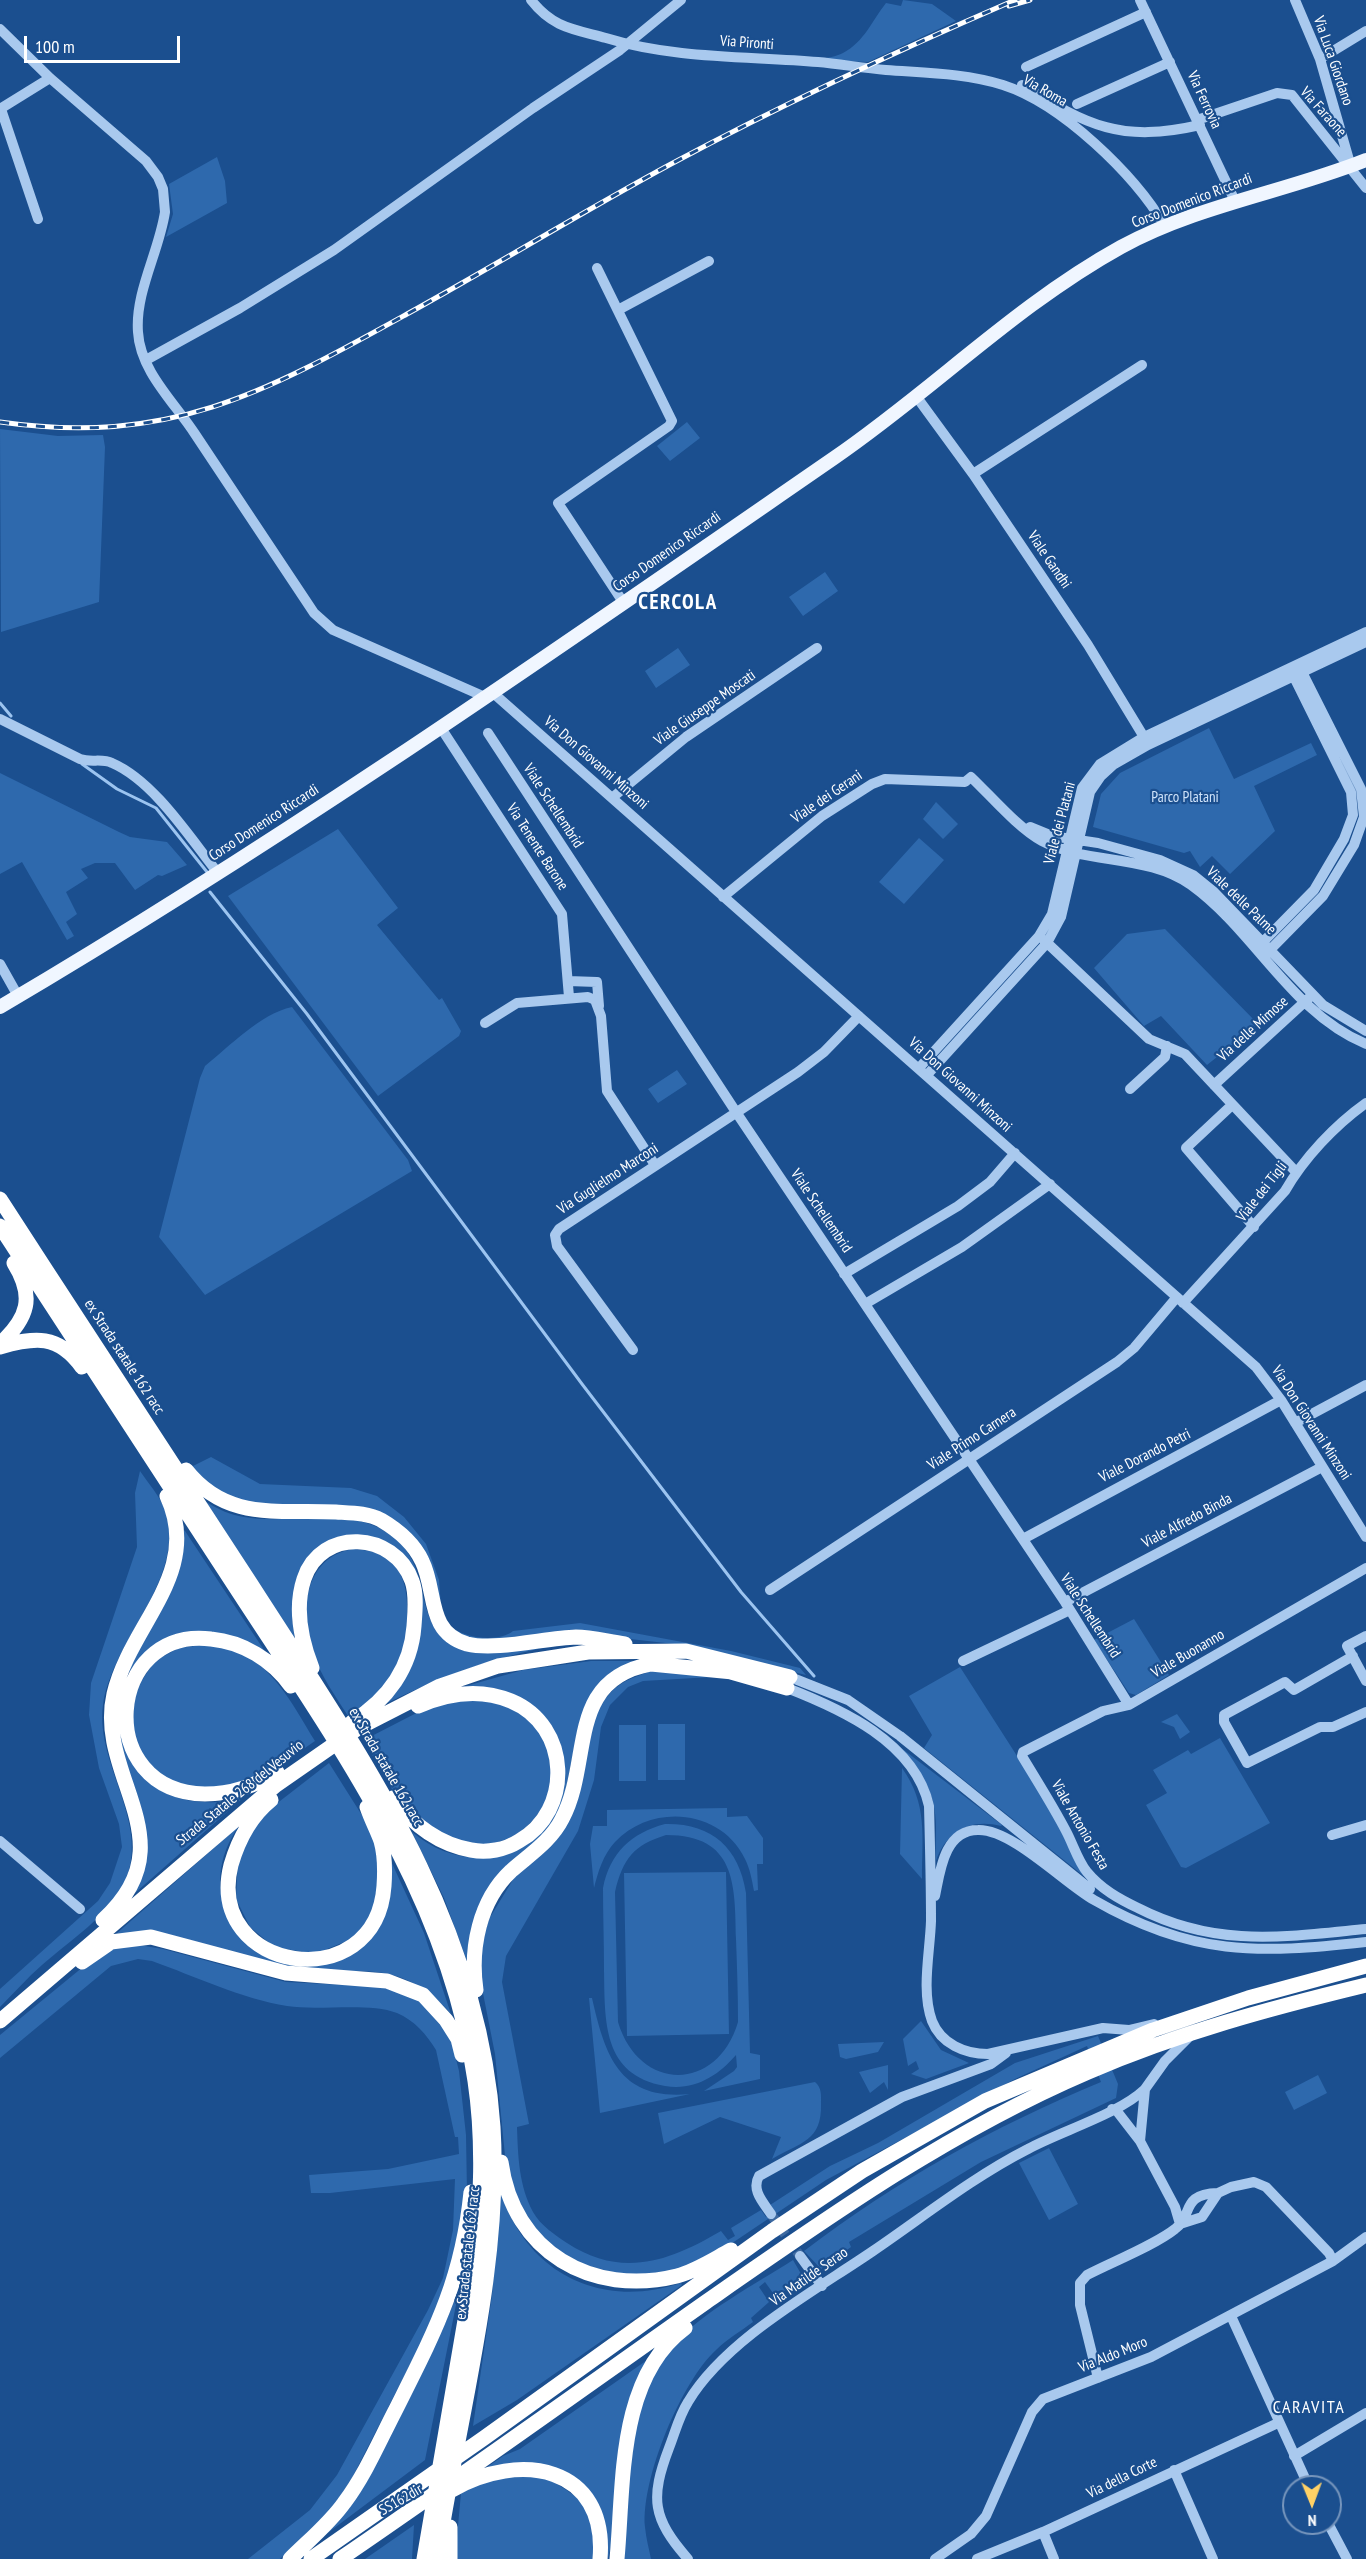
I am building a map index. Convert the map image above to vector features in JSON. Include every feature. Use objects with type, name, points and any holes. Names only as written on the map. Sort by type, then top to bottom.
[{"type":"highway","name":"ex Strada statale 162 racc","points":[[0,1200],[97,1350],[117,1367],[191,1484],[359,1767],[406,1837],[437,1901],[468,1984],[485,2052],[490,2090],[494,2162],[491,2231],[453,2434]]},
{"type":"highway","name":"ex Strada statale 162 racc","points":[[0,1226],[144,1446],[324,1710]]},
{"type":"highway","points":[[0,1240],[20,1272],[26,1298],[22,1318],[16,1329],[0,1345]]},
{"type":"highway","points":[[0,1345],[29,1339],[58,1344],[76,1359],[133,1438],[144,1446],[147,1460],[175,1514],[178,1537],[171,1576],[124,1669],[113,1702],[113,1727],[139,1834],[140,1860],[134,1881],[112,1912],[59,1961],[30,1995]]},
{"type":"highway","points":[[191,1484],[217,1498],[261,1512],[356,1513],[378,1519],[409,1542],[423,1561],[437,1620],[448,1634],[468,1644],[531,1642],[578,1637],[686,1652]]},
{"type":"highway","points":[[324,1710],[306,1652],[299,1620],[304,1577],[315,1561],[342,1544],[360,1541],[378,1544],[400,1560],[413,1583],[413,1641],[406,1663],[394,1685],[380,1701],[347,1725],[302,1776],[262,1807],[236,1848],[228,1887],[236,1919],[251,1940],[267,1951],[286,1959],[324,1959],[353,1946],[364,1935],[378,1912],[383,1897],[385,1872],[381,1842],[359,1767]]},
{"type":"highway","points":[[306,1762],[277,1772],[260,1784],[232,1791],[197,1794],[176,1789],[156,1778],[138,1760],[128,1741],[125,1704],[132,1683],[144,1664],[160,1650],[181,1641],[202,1638],[224,1640],[261,1656],[283,1676],[298,1696],[324,1710]]},
{"type":"highway","name":"Strada Statale 268 del Vesuvio","points":[[2,2020],[202,1846],[306,1762],[358,1728],[440,1686],[498,1666],[560,1655],[648,1652],[686,1652],[789,1682]]},
{"type":"highway","name":"Strada Statale 268 del Vesuvio","points":[[648,1652],[733,1672],[789,1682]]},
{"type":"highway","points":[[485,2052],[486,2034],[474,1974],[474,1953],[481,1922],[495,1892],[509,1873],[545,1841],[560,1822],[570,1800],[587,1720],[598,1694],[616,1677],[645,1665],[669,1664],[733,1672]]},
{"type":"highway","points":[[358,1728],[391,1720],[434,1700],[452,1695],[481,1694],[513,1702],[538,1720],[550,1736],[558,1768],[557,1795],[549,1815],[531,1833],[514,1844],[481,1852],[457,1848],[434,1838],[359,1767]]},
{"type":"highway","name":"ex Strada statale 162 racc","points":[[359,1767],[408,1869],[448,1964],[469,2045],[480,2127],[481,2162],[475,2262],[453,2434]]},
{"type":"highway","points":[[2,2020],[42,1993],[97,1950],[111,1942],[127,1938],[165,1940],[286,1973],[387,1981],[423,1995],[446,2020],[458,2038],[480,2127]]},
{"type":"highway","points":[[410,2514],[478,2462],[849,2202],[993,2117],[1153,2030],[1248,1998],[1366,1966]]},
{"type":"highway","points":[[311,2559],[484,2438],[772,2230],[862,2171],[985,2101],[1084,2066],[1150,2047],[1251,2013],[1366,1985]]},
{"type":"highway","points":[[490,2090],[500,2143],[503,2180],[516,2210],[539,2244],[566,2264],[588,2275],[614,2281],[645,2281],[679,2276],[772,2230]]},
{"type":"highway","points":[[290,2559],[343,2505],[361,2478],[440,2322],[455,2282],[464,2245],[472,2176],[481,2162]]},
{"type":"highway","points":[[617,2559],[629,2420],[637,2394],[652,2366],[673,2337],[849,2202]]},
{"type":"highway","points":[[419,2559],[453,2434]]},
{"type":"highway","points":[[437,2559],[453,2434]]},
{"type":"highway","points":[[450,2559],[451,2518],[462,2465],[453,2434]]},
{"type":"highway","name":"SS162dir","points":[[340,2559],[410,2514],[476,2479],[497,2472],[533,2468],[550,2472],[571,2484],[581,2493],[595,2515],[600,2530],[600,2559]]},
{"type":"highway","points":[[424,2559],[427,2533]]},
{"type":"main road","name":"Corso Domenico Riccardi","points":[[0,1007],[218,873],[441,728],[879,427],[1003,326],[1075,273],[1125,244],[1164,226],[1366,160]]},
{"type":"street","name":"Via Pironti","points":[[531,0],[553,23],[627,45],[723,57],[818,62],[866,68]]},
{"type":"street","points":[[146,360],[240,308],[334,250],[627,45],[681,0]]},
{"type":"street","name":"Via Ferrovia","points":[[1140,0],[1235,201]]},
{"type":"street","name":"Via Luca Giordano","points":[[1295,0],[1320,59],[1351,166]]},
{"type":"street","points":[[1026,67],[1146,12]]},
{"type":"street","name":"Via Don Giovanni Minzoni","points":[[0,29],[50,78],[146,161],[158,177],[163,189],[165,213],[138,322],[140,345],[146,360],[314,613],[333,630],[488,694],[613,797],[723,897],[1256,1367],[1281,1400],[1366,1537]]},
{"type":"street","points":[[1320,59],[1366,32]]},
{"type":"street","name":"Via Roma","points":[[1077,105],[1170,62]]},
{"type":"street","name":"Via Roma","points":[[866,68],[972,77],[1005,86],[1026,95],[1075,127],[1100,147],[1156,212],[1164,226]]},
{"type":"street","points":[[38,219],[0,109],[50,78]]},
{"type":"street","name":"Via Faraone","points":[[1022,85],[1076,117],[1116,131],[1157,133],[1199,122],[1277,93],[1292,95],[1351,166]]},
{"type":"street","points":[[1351,166],[1366,188]]},
{"type":"street","points":[[618,310],[710,261]]},
{"type":"street","points":[[597,268],[672,421],[669,426],[558,503],[624,602]]},
{"type":"street","points":[[973,474],[1142,365]]},
{"type":"street","name":"Viale Gandhi","points":[[916,396],[973,474],[1088,645],[1146,741]]},
{"type":"street","name":"Viale dei Platani","points":[[1296,671],[1366,632]]},
{"type":"street","name":"Viale dei Platani","points":[[923,1071],[1062,917],[1074,845],[1090,792],[1101,776],[1146,741],[1296,671],[1366,642]]},
{"type":"street","name":"Viale Giuseppe Moscati","points":[[613,797],[686,737],[817,648]]},
{"type":"street","points":[[1263,949],[1323,896],[1364,817],[1361,789],[1296,671]]},
{"type":"street","points":[[0,719],[80,759],[89,762],[107,761],[126,771],[147,788],[218,873]]},
{"type":"street","name":"Via Tenente Barone","points":[[441,728],[562,914],[569,997]]},
{"type":"street","name":"Viale Schellembrid","points":[[488,733],[736,1113],[1023,1539],[1129,1706]]},
{"type":"street","name":"Viale dei Gerani","points":[[723,897],[822,816],[872,784],[885,779],[965,782],[971,777],[1021,824],[1074,845]]},
{"type":"street","points":[[1349,842],[1366,851]]},
{"type":"street","name":"Viale delle Palme","points":[[1074,845],[1174,875],[1191,885],[1263,949],[1309,999],[1349,1037],[1366,1044]]},
{"type":"street","points":[[1043,940],[1149,1039],[1185,1054],[1296,1172]]},
{"type":"street","points":[[0,964],[18,996]]},
{"type":"street","points":[[568,981],[597,982],[607,1091],[656,1166]]},
{"type":"street","points":[[485,1023],[517,1003],[588,997],[599,1006]]},
{"type":"street","name":"Viale delle Palme","points":[[1309,999],[1366,1030]]},
{"type":"street","name":"Via delle Mimose","points":[[1214,1085],[1309,999]]},
{"type":"street","name":"Via Guglielmo Marconi","points":[[633,1350],[557,1246],[555,1235],[559,1229],[812,1062],[859,1016]]},
{"type":"street","points":[[1130,1089],[1165,1057],[1167,1046]]},
{"type":"street","name":"Viale dei Tigli","points":[[1180,1300],[1254,1227],[1285,1191],[1296,1172],[1351,1114],[1366,1103]]},
{"type":"street","points":[[1232,1105],[1186,1148],[1254,1227]]},
{"type":"street","points":[[844,1274],[958,1206],[990,1182],[1015,1153]]},
{"type":"street","points":[[865,1304],[944,1258],[1050,1184]]},
{"type":"street","name":"Viale Primo Carnera","points":[[770,1590],[1117,1362],[1134,1348],[1180,1300]]},
{"type":"street","points":[[1295,1423],[1366,1385]]},
{"type":"street","name":"Viale Dorando Petri","points":[[1023,1539],[1281,1400]]},
{"type":"street","name":"Viale Alfredo Binda","points":[[963,1661],[1322,1467]]},
{"type":"street","name":"Viale Buonanno","points":[[1022,1756],[1023,1752],[1103,1712],[1129,1706],[1366,1568]]},
{"type":"street","points":[[1366,1636],[1347,1646],[1366,1681]]},
{"type":"street","points":[[1353,1656],[1294,1690],[1285,1682],[1224,1714],[1224,1722],[1247,1763],[1320,1727],[1333,1727],[1366,1712]]},
{"type":"street","points":[[789,1682],[848,1700],[891,1730],[1118,1912]]},
{"type":"street","points":[[789,1682],[859,1722],[898,1752],[912,1767],[924,1787],[929,1806],[931,1920],[928,2007],[933,2022],[944,2039],[959,2049],[979,2054],[1007,2052],[1080,2032],[1103,2028],[1129,2030],[1212,2013],[1248,2001],[1366,1972]]},
{"type":"street","name":"Viale Antonio Festa","points":[[1022,1756],[1065,1829],[1084,1869],[1098,1884],[1124,1901],[1174,1924],[1227,1937],[1253,1938],[1366,1929]]},
{"type":"street","points":[[1332,1835],[1366,1825]]},
{"type":"street","points":[[931,1920],[944,1856],[954,1841],[964,1834],[978,1830],[1000,1835],[1092,1899],[1172,1936],[1196,1944],[1228,1948],[1296,1949],[1366,1942]]},
{"type":"street","points":[[0,1841],[80,1909]]},
{"type":"street","points":[[1140,2141],[1145,2089],[1165,2061],[1212,2013]]},
{"type":"street","points":[[771,2214],[757,2193],[755,2184],[759,2176],[902,2097],[991,2064],[1007,2052]]},
{"type":"street","name":"Via Matilde Serao","points":[[687,2559],[664,2529],[656,2503],[660,2471],[688,2402],[719,2361],[822,2286],[1003,2163],[1112,2109],[1145,2089]]},
{"type":"street","points":[[1112,2109],[1116,2110],[1140,2141],[1175,2207],[1180,2224]]},
{"type":"street","points":[[1098,2378],[1080,2305],[1080,2283],[1087,2275],[1175,2230],[1193,2200],[1247,2182],[1261,2183],[1287,2208],[1333,2260]]},
{"type":"street","points":[[1180,2224],[1202,2217],[1218,2193]]},
{"type":"street","name":"Via Aldo Moro","points":[[941,2557],[971,2534],[986,2516],[1036,2405],[1051,2396],[1151,2356],[1231,2316],[1333,2260],[1366,2237]]},
{"type":"street","points":[[800,2256],[822,2286]]},
{"type":"street","points":[[1231,2316],[1304,2475]]},
{"type":"street","points":[[1294,2457],[1366,2413]]},
{"type":"street","name":"Via della Corte","points":[[977,2559],[1043,2532],[1278,2423]]},
{"type":"street","points":[[1174,2470],[1213,2559]]},
{"type":"street","points":[[1043,2532],[1054,2559]]},
{"type":"street","points":[[1334,2535],[1347,2559]]},
{"type":"green space","points":[[903,0],[932,4],[956,21],[868,62],[820,60],[840,54],[857,43],[886,3],[901,6]]},
{"type":"green space","points":[[217,157],[225,181],[227,203],[166,237],[173,214],[169,184]]},
{"type":"green space","points":[[687,422],[700,438],[670,461],[657,446]]},
{"type":"green space","points":[[0,429],[58,436],[103,435],[105,447],[99,602],[1,632]]},
{"type":"green space","points":[[825,572],[838,591],[803,616],[789,597]]},
{"type":"green space","points":[[678,648],[690,665],[656,688],[645,671]]},
{"type":"green space","name":"Parco Platani","points":[[1209,728],[1234,779],[1311,743],[1317,755],[1254,786],[1275,831],[1230,874],[1212,856],[1200,867],[1190,851],[1184,853],[1093,827],[1101,794],[1120,773]]},
{"type":"green space","points":[[0,773],[130,837],[167,842],[187,865],[162,876],[158,875],[135,890],[115,863],[95,863],[81,869],[88,878],[66,892],[77,914],[66,922],[74,936],[67,940],[22,862],[0,874]]},
{"type":"green space","points":[[936,802],[958,824],[943,839],[923,819]]},
{"type":"green space","points":[[338,829],[398,908],[377,925],[439,1000],[442,998],[461,1031],[459,1036],[378,1096],[228,896]]},
{"type":"green space","points":[[919,838],[944,860],[904,904],[879,882]]},
{"type":"green space","points":[[1165,929],[1258,1024],[1207,1065],[1161,1016],[1144,1026],[1094,968],[1127,934]]},
{"type":"green space","points":[[292,1007],[408,1160],[412,1171],[205,1295],[159,1237],[200,1078],[205,1066],[257,1023]]},
{"type":"green space","points":[[677,1070],[687,1084],[658,1103],[648,1089]]},
{"type":"green space","points":[[211,1457],[260,1484],[351,1488],[377,1496],[404,1517],[426,1544],[439,1580],[441,1607],[395,1522],[257,1506],[226,1498],[189,1468]]},
{"type":"green space","points":[[140,1471],[165,1510],[169,1535],[166,1560],[158,1584],[109,1681],[103,1705],[103,1727],[107,1750],[127,1815],[131,1837],[131,1860],[125,1882],[110,1905],[88,1927],[36,1970],[0,2007],[0,1989],[98,1901],[110,1883],[122,1847],[119,1824],[99,1768],[89,1715],[91,1683],[137,1547],[135,1493]]},
{"type":"green space","points":[[206,1502],[234,1515],[244,1517],[325,1518],[365,1522],[383,1530],[400,1543],[409,1554],[419,1578],[429,1615],[442,1638],[542,1648],[463,1671],[387,1703],[415,1652],[403,1558],[335,1540],[293,1597],[292,1619],[295,1642]]},
{"type":"green space","points":[[182,1529],[270,1659],[214,1633],[195,1633],[180,1638],[140,1661],[125,1679],[118,1697],[117,1717],[121,1737],[129,1755],[141,1772],[155,1786],[172,1796],[183,1799],[211,1802],[243,1798],[135,1893],[139,1880],[115,1725],[117,1695]]},
{"type":"green space","points":[[353,1549],[380,1555],[397,1569],[406,1590],[407,1618],[403,1652],[392,1677],[379,1693],[350,1719],[315,1659],[306,1618],[310,1588],[316,1574],[337,1554]]},
{"type":"green space","points":[[1134,1619],[1169,1675],[1136,1695],[1129,1693],[1094,1640]]},
{"type":"green space","points":[[580,1623],[731,1651],[800,1668],[806,1675],[683,1645],[630,1639],[482,1643],[457,1634],[453,1628],[466,1635],[492,1638],[513,1631]]},
{"type":"green space","points":[[210,1644],[241,1653],[265,1670],[284,1692],[315,1741],[269,1773],[213,1790],[172,1782],[146,1762],[132,1733],[135,1691],[152,1665],[179,1648]]},
{"type":"green space","points":[[591,1661],[635,1661],[604,1678],[592,1692],[578,1728],[562,1809],[544,1835],[514,1860],[467,1961],[444,1898],[412,1832],[448,1853],[468,1857],[490,1857],[558,1805],[565,1781],[564,1766],[517,1696],[494,1688],[459,1688],[523,1670]]},
{"type":"green space","points":[[960,1667],[1044,1798],[1085,1877],[924,1748],[932,1735],[909,1696]]},
{"type":"green space","points":[[657,1669],[712,1677],[643,1681],[628,1687],[610,1705],[601,1727],[594,1780],[578,1831],[506,1956],[502,1982],[529,2124],[517,2127],[520,2171],[528,2202],[544,2226],[587,2254],[607,2261],[626,2263],[646,2262],[683,2251],[721,2231],[728,2240],[735,2236],[731,2228],[761,2210],[766,2217],[775,2212],[770,2205],[830,2166],[878,2143],[1015,2063],[1098,2036],[1118,2084],[1116,2098],[981,2162],[849,2242],[851,2247],[821,2269],[804,2251],[874,2201],[947,2157],[1022,2117],[1101,2082],[1087,2046],[1015,2079],[826,2180],[704,2262],[642,2280],[563,2259],[522,2213],[506,2166],[495,2054],[480,1978],[483,1938],[489,1919],[514,1878],[548,1848],[597,1711],[603,1701],[622,1683]]},
{"type":"green space","points":[[489,1700],[519,1712],[540,1733],[550,1757],[551,1782],[543,1805],[528,1825],[507,1839],[481,1845],[450,1840],[442,1836],[403,1803],[387,1781],[364,1740],[430,1706],[448,1701]]},
{"type":"green space","points":[[1177,1714],[1190,1732],[1180,1739],[1174,1727],[1161,1722]]},
{"type":"green space","points":[[658,1724],[685,1724],[685,1780],[658,1780]]},
{"type":"green space","points":[[619,1725],[646,1725],[646,1781],[619,1781]]},
{"type":"green space","points":[[1220,1738],[1270,1823],[1186,1868],[1181,1867],[1146,1805],[1167,1793],[1153,1770],[1188,1750],[1191,1754]]},
{"type":"green space","points":[[896,1744],[1002,1825],[980,1824],[961,1829],[946,1842],[936,1861],[935,1814],[930,1792],[920,1772]]},
{"type":"green space","points":[[329,1763],[370,1828],[376,1848],[379,1872],[373,1913],[354,1938],[315,1954],[274,1947],[250,1927],[236,1899],[238,1858],[262,1815]]},
{"type":"green space","points":[[902,1768],[910,1781],[920,1808],[923,1835],[922,1879],[900,1854]]},
{"type":"green space","points":[[727,1808],[727,1817],[747,1816],[763,1838],[763,1864],[757,1864],[758,1890],[754,1891],[747,1863],[734,1842],[720,1830],[703,1821],[685,1817],[666,1817],[648,1821],[630,1829],[607,1852],[594,1888],[590,1844],[593,1826],[607,1826],[607,1810]]},
{"type":"green space","points":[[665,1824],[681,1825],[709,1833],[720,1841],[737,1863],[746,1893],[750,2053],[760,2055],[760,2079],[704,2091],[734,2071],[737,2067],[736,2055],[729,2063],[705,2080],[686,2086],[665,2086],[644,2080],[629,2070],[618,2058],[611,2043],[605,2008],[603,1888],[611,1864],[624,1846],[653,1828]],"holes":[[[666,1835],[689,1837],[706,1844],[719,1853],[727,1866],[732,1882],[736,1919],[738,2022],[728,2045],[713,2062],[696,2072],[678,2075],[660,2071],[643,2062],[628,2045],[618,2022],[615,1892],[626,1862],[638,1848]]]},
{"type":"green space","points":[[239,1826],[224,1854],[220,1883],[225,1909],[238,1932],[257,1950],[282,1961],[311,1964],[342,1958],[356,1951],[374,1935],[385,1914],[390,1887],[390,1859],[424,1933],[451,2014],[434,1997],[399,1977],[361,1971],[308,1971],[273,1964],[184,1939],[139,1933],[116,1934]]},
{"type":"green space","points":[[726,1872],[729,2034],[627,2036],[624,1873]]},
{"type":"green space","points":[[139,1945],[163,1949],[286,1982],[384,1987],[405,1992],[422,2003],[438,2020],[452,2043],[459,2071],[466,2135],[467,2193],[461,2237],[441,2304],[352,2478],[332,2509],[280,2559],[248,2559],[310,2510],[337,2475],[428,2310],[443,2278],[453,2230],[455,2179],[330,2193],[311,2193],[309,2175],[388,2169],[459,2154],[458,2137],[455,2137],[436,2050],[420,2029],[403,2016],[372,2008],[300,2007],[270,2003],[236,1993],[152,1961],[138,1959],[111,1966],[0,2058],[0,2035],[89,1962],[117,1947]]},
{"type":"green space","points":[[589,1998],[592,1998],[610,2055],[619,2070],[631,2082],[647,2090],[666,2094],[690,2094],[600,2113]]},
{"type":"green space","points":[[921,2021],[941,2050],[969,2063],[926,2079],[911,2074],[919,2069],[916,2061],[908,2066],[903,2039]]},
{"type":"green space","points":[[884,2042],[878,2052],[846,2059],[840,2057],[838,2044]]},
{"type":"green space","points":[[888,2065],[888,2090],[884,2082],[870,2093],[859,2072]]},
{"type":"green space","points":[[1318,2075],[1327,2093],[1294,2110],[1285,2092]]},
{"type":"green space","points":[[815,2082],[821,2095],[818,2126],[808,2139],[772,2159],[781,2137],[720,2117],[664,2144],[658,2113]]},
{"type":"green space","points":[[1049,2148],[1078,2204],[1049,2220],[1019,2163]]},
{"type":"green space","points":[[501,2192],[513,2220],[528,2244],[548,2264],[570,2278],[595,2287],[623,2292],[651,2290],[681,2283],[682,2285],[517,2400],[473,2426],[492,2295]]},
{"type":"green space","points":[[793,2260],[804,2279],[781,2293],[778,2291],[773,2293],[765,2282],[759,2287],[769,2302],[751,2318],[753,2322],[720,2346],[703,2365],[677,2407],[656,2458],[645,2507],[645,2527],[651,2559],[619,2559],[630,2446],[645,2392],[657,2368],[673,2345],[698,2321]]},
{"type":"green space","points":[[459,2290],[425,2460],[325,2535],[363,2486],[447,2319]]},
{"type":"green space","points":[[650,2358],[608,2559],[604,2559],[605,2555],[572,2479],[483,2470],[503,2456],[520,2449]]},
{"type":"green space","points":[[537,2473],[566,2490],[583,2505],[591,2525],[595,2559],[455,2559],[461,2493],[492,2478]]},
{"type":"green space","points":[[414,2525],[412,2559],[365,2559]]},
{"type":"waterway","points":[[0,703],[11,716]]},
{"type":"waterway","points":[[82,764],[117,789],[156,808],[207,872]]},
{"type":"waterway","points":[[210,892],[307,1014],[582,1384],[741,1592],[814,1676]]},
{"type":"tunnel","points":[[771,2214],[800,2256]]},
{"type":"railway","points":[[0,422],[60,427],[115,426],[166,419],[214,407],[260,389],[307,368],[355,342],[713,142],[842,78],[1015,0]]},
{"type":"railway","points":[[1009,6],[1030,0]]},
{"type":"district","name":"CERCOLA","points":[[678,603]]},
{"type":"district","name":"CARAVITA","points":[[1309,2408]]}]
